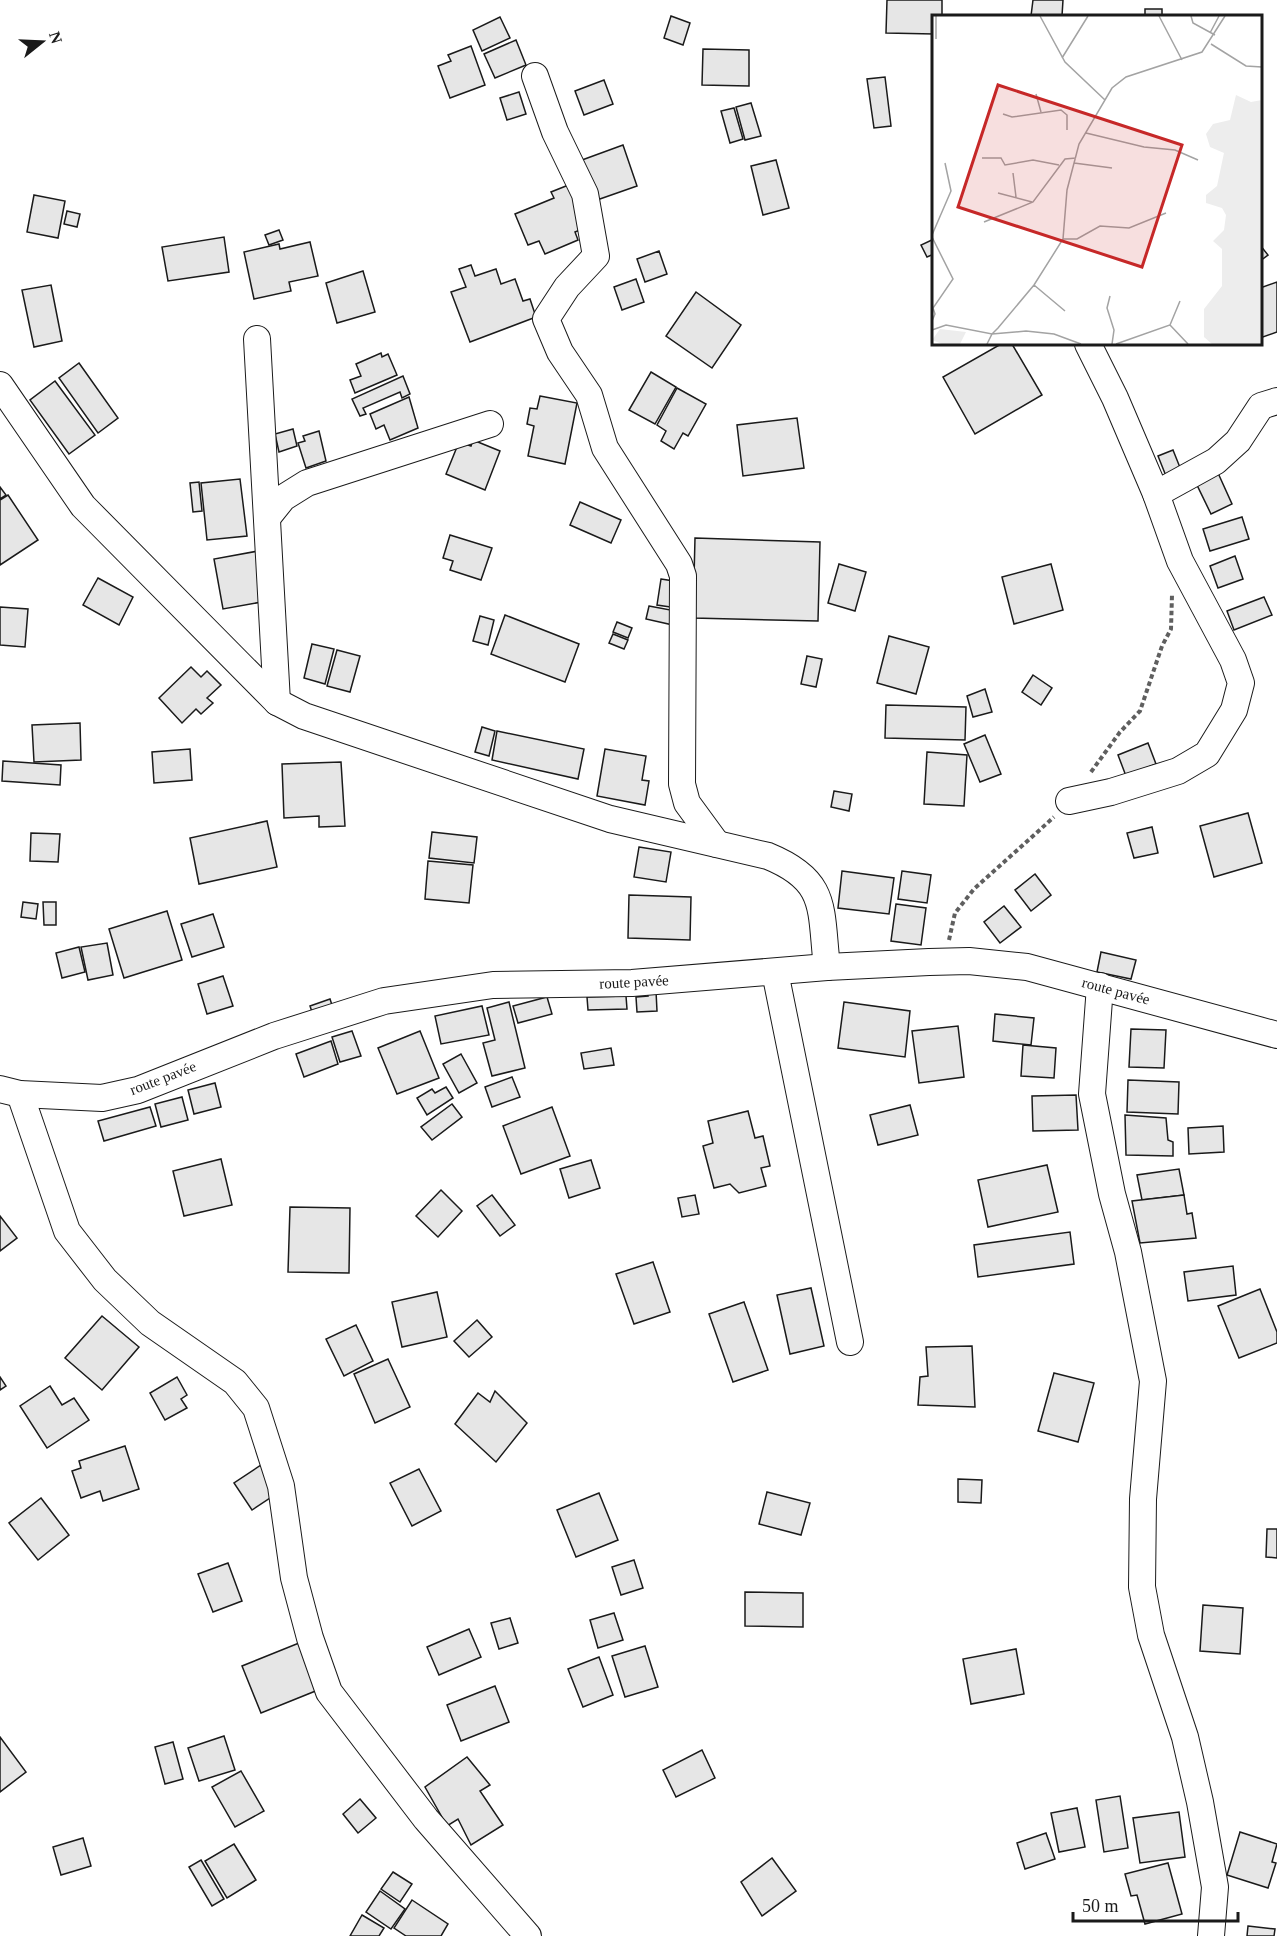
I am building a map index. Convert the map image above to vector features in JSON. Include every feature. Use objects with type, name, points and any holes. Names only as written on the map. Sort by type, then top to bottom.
[{"type":"street","points":[[535,76],[555,132],[585,194],[596,256],[567,287],[546,319],[560,352],[589,395],[605,448],[680,564],[683,576],[682,784],[687,803],[717,844]]},
{"type":"street","points":[[257,339],[278,702]]},
{"type":"street","points":[[1069,801],[1111,792],[1178,771],[1207,754],[1234,710],[1241,683],[1233,660],[1180,561],[1156,494],[1115,398],[1088,345]]},
{"type":"street","points":[[0,385],[82,506],[278,702],[304,716],[610,819],[768,856],[805,875],[819,900],[827,967]]},
{"type":"street","points":[[1156,494],[1216,461],[1238,441],[1261,406],[1277,401]]},
{"type":"street","points":[[267,518],[283,498],[307,483],[490,424]]},
{"type":"street","name":"route pavée","points":[[10,1091],[102,1098],[138,1090],[274,1036],[384,1001],[494,985],[632,983],[827,967],[969,961],[1027,968],[1277,1035]]},
{"type":"street","points":[[775,972],[850,1342]]},
{"type":"street","points":[[1100,986],[1092,1094],[1112,1194],[1128,1252],[1153,1381],[1143,1499],[1142,1587],[1151,1635],[1185,1737],[1200,1802],[1215,1887],[1211,1936]]},
{"type":"street","points":[[10,1091],[67,1231],[105,1280],[150,1323],[235,1382],[256,1408],[281,1486],[294,1578],[310,1638],[329,1692],[426,1819],[528,1936]]},
{"type":"path","points":[[945,962],[955,914],[968,897],[1069,801],[1112,742],[1140,711],[1162,646],[1171,629],[1172,592],[1180,561]]},
{"type":"building","points":[[887,0],[942,0],[942,15],[932,15],[932,34],[886,33]]},
{"type":"building","points":[[1033,0],[1063,0],[1062,15],[1031,15]]},
{"type":"building","points":[[1145,9],[1162,9],[1162,15],[1145,15]]},
{"type":"building","points":[[671,16],[690,23],[683,45],[664,38]]},
{"type":"building","points":[[500,17],[510,38],[482,51],[473,30]]},
{"type":"building","points":[[516,40],[526,65],[495,78],[484,54]]},
{"type":"building","points":[[471,46],[485,85],[450,98],[438,66],[451,61],[448,55]]},
{"type":"building","points":[[703,49],[749,50],[749,86],[702,85]]},
{"type":"building","points":[[885,77],[891,126],[874,128],[867,79]]},
{"type":"building","points":[[604,80],[613,104],[584,115],[575,91]]},
{"type":"building","points":[[519,92],[526,114],[507,120],[500,98]]},
{"type":"building","points":[[751,103],[761,136],[745,140],[736,107]]},
{"type":"building","points":[[734,108],[743,139],[730,143],[721,111]]},
{"type":"building","points":[[623,145],[637,186],[597,200],[582,160]]},
{"type":"building","points":[[776,160],[789,208],[763,215],[751,166]]},
{"type":"building","points":[[571,184],[588,227],[575,232],[578,240],[545,254],[539,241],[528,245],[515,214],[554,198],[551,192]]},
{"type":"building","points":[[34,195],[65,201],[58,238],[27,232]]},
{"type":"building","points":[[67,211],[80,214],[77,227],[64,224]]},
{"type":"building","points":[[279,230],[283,240],[269,245],[265,235]]},
{"type":"building","points":[[224,237],[229,272],[168,281],[162,247]]},
{"type":"building","points":[[932,240],[932,255],[927,257],[921,245]]},
{"type":"building","points":[[310,242],[318,276],[289,282],[291,291],[254,299],[244,252],[279,244],[280,249]]},
{"type":"building","points":[[1262,248],[1268,255],[1262,260]]},
{"type":"building","points":[[659,251],[667,274],[645,282],[637,259]]},
{"type":"building","points":[[471,265],[475,276],[496,269],[501,284],[515,279],[523,301],[530,299],[536,317],[470,342],[451,292],[466,287],[459,269]]},
{"type":"building","points":[[363,271],[375,312],[337,323],[326,283]]},
{"type":"building","points":[[636,279],[644,302],[622,310],[614,287]]},
{"type":"building","points":[[1277,282],[1277,332],[1262,337],[1262,287]]},
{"type":"building","points":[[51,285],[62,341],[34,347],[22,290]]},
{"type":"building","points":[[696,292],[741,325],[712,368],[666,336]]},
{"type":"building","points":[[999,345],[1013,345],[1042,395],[975,434],[943,377]]},
{"type":"building","points":[[381,353],[382,357],[388,354],[397,375],[355,393],[350,380],[361,376],[356,364]]},
{"type":"building","points":[[79,363],[118,418],[98,433],[59,378]]},
{"type":"building","points":[[651,372],[676,387],[655,424],[629,410]]},
{"type":"building","points":[[403,376],[410,394],[402,398],[400,392],[363,408],[366,414],[360,416],[352,399]]},
{"type":"building","points":[[55,381],[95,435],[69,454],[30,400]]},
{"type":"building","points":[[677,388],[706,404],[688,436],[683,433],[674,449],[661,441],[666,431],[657,425]]},
{"type":"building","points":[[540,396],[577,403],[565,464],[528,456],[534,426],[527,424],[530,408],[537,409]]},
{"type":"building","points":[[409,397],[418,428],[390,440],[384,425],[376,429],[370,414]]},
{"type":"building","points":[[797,418],[804,468],[743,476],[737,425]]},
{"type":"building","points":[[293,429],[297,446],[279,452],[275,434]]},
{"type":"building","points":[[319,431],[326,461],[306,468],[298,443],[305,441],[303,436]]},
{"type":"building","points":[[473,440],[500,451],[485,490],[446,474],[459,442],[471,446]]},
{"type":"building","points":[[1173,450],[1183,475],[1168,481],[1158,456]]},
{"type":"building","points":[[1218,473],[1232,504],[1211,514],[1196,483]]},
{"type":"building","points":[[240,479],[247,536],[207,540],[201,483]]},
{"type":"building","points":[[199,482],[202,511],[193,512],[190,483]]},
{"type":"building","points":[[0,487],[6,495],[0,499]]},
{"type":"building","points":[[8,495],[38,540],[0,565],[0,500]]},
{"type":"building","points":[[580,502],[621,520],[611,543],[570,525]]},
{"type":"building","points":[[1242,517],[1249,539],[1210,551],[1203,529]]},
{"type":"building","points":[[450,535],[492,548],[481,580],[450,570],[453,561],[443,558]]},
{"type":"building","points":[[695,538],[820,542],[818,621],[693,618]]},
{"type":"building","points":[[258,551],[267,601],[223,609],[214,559]]},
{"type":"building","points":[[1235,556],[1243,579],[1218,588],[1210,566]]},
{"type":"building","points":[[839,564],[866,572],[855,611],[828,603]]},
{"type":"building","points":[[1051,564],[1063,610],[1014,624],[1002,577]]},
{"type":"building","points":[[98,578],[133,597],[119,625],[83,605]]},
{"type":"building","points":[[661,579],[680,582],[677,608],[657,605]]},
{"type":"building","points":[[1264,597],[1272,615],[1234,630],[1227,611]]},
{"type":"building","points":[[649,606],[676,611],[673,625],[646,619]]},
{"type":"building","points":[[0,607],[28,609],[25,647],[0,645]]},
{"type":"building","points":[[505,615],[579,644],[565,682],[491,654]]},
{"type":"building","points":[[480,616],[494,620],[488,645],[473,641]]},
{"type":"building","points":[[617,622],[632,628],[628,638],[613,632]]},
{"type":"building","points":[[613,634],[628,640],[624,649],[609,643]]},
{"type":"building","points":[[889,636],[929,647],[916,694],[877,683]]},
{"type":"building","points":[[312,644],[334,649],[325,684],[304,678]]},
{"type":"building","points":[[337,650],[360,656],[350,692],[327,686]]},
{"type":"building","points":[[807,656],[822,659],[816,687],[801,684]]},
{"type":"building","points":[[191,667],[201,677],[207,671],[221,685],[207,698],[213,703],[201,714],[196,709],[182,723],[159,698]]},
{"type":"building","points":[[1033,675],[1052,688],[1041,705],[1022,692]]},
{"type":"building","points":[[985,689],[992,712],[973,717],[967,696]]},
{"type":"building","points":[[886,705],[966,707],[965,740],[885,738]]},
{"type":"building","points":[[80,723],[81,760],[34,762],[32,725]]},
{"type":"building","points":[[482,727],[495,731],[489,756],[475,752]]},
{"type":"building","points":[[497,731],[584,749],[578,779],[492,760]]},
{"type":"building","points":[[985,735],[1001,774],[980,782],[964,744]]},
{"type":"building","points":[[1148,743],[1156,764],[1126,776],[1118,755]]},
{"type":"building","points":[[190,749],[192,780],[154,783],[152,752]]},
{"type":"building","points":[[605,749],[646,756],[642,780],[649,781],[645,805],[597,796]]},
{"type":"building","points":[[927,752],[967,755],[964,806],[924,804]]},
{"type":"building","points":[[3,761],[61,765],[60,785],[2,781]]},
{"type":"building","points":[[341,762],[345,826],[319,827],[319,816],[284,818],[282,764]]},
{"type":"building","points":[[834,791],[852,794],[849,811],[831,807]]},
{"type":"building","points":[[1248,813],[1262,863],[1214,877],[1200,826]]},
{"type":"building","points":[[267,821],[277,867],[199,884],[190,838]]},
{"type":"building","points":[[1152,827],[1158,853],[1134,858],[1127,833]]},
{"type":"building","points":[[432,832],[477,837],[474,863],[429,858]]},
{"type":"building","points":[[31,833],[60,834],[58,862],[30,861]]},
{"type":"building","points":[[639,847],[671,852],[666,882],[634,877]]},
{"type":"building","points":[[428,861],[473,865],[469,903],[425,899]]},
{"type":"building","points":[[842,871],[894,878],[889,914],[838,908]]},
{"type":"building","points":[[902,871],[931,875],[927,903],[898,899]]},
{"type":"building","points":[[1035,874],[1051,895],[1031,911],[1015,890]]},
{"type":"building","points":[[629,895],[691,897],[690,940],[628,938]]},
{"type":"building","points":[[23,902],[38,904],[36,919],[21,917]]},
{"type":"building","points":[[43,902],[56,902],[56,925],[44,925]]},
{"type":"building","points":[[896,904],[926,908],[921,945],[891,941]]},
{"type":"building","points":[[1004,906],[1021,927],[1000,943],[984,922]]},
{"type":"building","points":[[167,911],[182,960],[124,978],[109,929]]},
{"type":"building","points":[[213,914],[224,947],[192,957],[181,924]]},
{"type":"building","points":[[107,943],[113,975],[88,980],[81,947]]},
{"type":"building","points":[[79,947],[85,972],[62,978],[56,953]]},
{"type":"building","points":[[1101,952],[1136,960],[1131,979],[1097,972]]},
{"type":"building","points":[[223,976],[233,1006],[207,1014],[198,984]]},
{"type":"building","points":[[656,991],[657,1011],[637,1012],[636,997],[648,996],[647,992]]},
{"type":"building","points":[[626,996],[627,1009],[588,1010],[587,997]]},
{"type":"building","points":[[547,997],[552,1014],[518,1023],[513,1006]]},
{"type":"building","points":[[330,999],[332,1005],[312,1012],[310,1006]]},
{"type":"building","points":[[509,1002],[525,1068],[492,1076],[483,1043],[495,1040],[487,1008]]},
{"type":"building","points":[[844,1002],[910,1011],[905,1057],[838,1048]]},
{"type":"building","points":[[482,1006],[489,1035],[441,1044],[435,1016]]},
{"type":"building","points":[[995,1014],[1034,1018],[1031,1045],[993,1041]]},
{"type":"building","points":[[958,1026],[964,1077],[919,1083],[912,1031]]},
{"type":"building","points":[[1131,1029],[1166,1030],[1164,1068],[1129,1067]]},
{"type":"building","points":[[352,1031],[361,1056],[340,1062],[332,1037]]},
{"type":"building","points":[[420,1031],[439,1078],[397,1094],[378,1048]]},
{"type":"building","points":[[331,1041],[338,1064],[304,1077],[296,1054]]},
{"type":"building","points":[[1023,1045],[1056,1048],[1054,1078],[1021,1076]]},
{"type":"building","points":[[611,1048],[614,1065],[584,1069],[581,1053]]},
{"type":"building","points":[[461,1054],[477,1083],[459,1093],[443,1064]]},
{"type":"building","points":[[512,1077],[520,1097],[492,1107],[485,1087]]},
{"type":"building","points":[[1128,1080],[1179,1082],[1178,1114],[1127,1112]]},
{"type":"building","points":[[215,1083],[221,1107],[194,1114],[188,1090]]},
{"type":"building","points":[[446,1087],[453,1098],[427,1115],[417,1098],[432,1089],[435,1093]]},
{"type":"building","points":[[1076,1095],[1078,1130],[1033,1131],[1032,1096]]},
{"type":"building","points":[[182,1097],[188,1120],[161,1127],[155,1104]]},
{"type":"building","points":[[452,1104],[462,1117],[432,1140],[421,1127]]},
{"type":"building","points":[[910,1105],[918,1135],[878,1145],[870,1115]]},
{"type":"building","points":[[150,1107],[156,1126],[104,1141],[98,1121]]},
{"type":"building","points":[[552,1107],[570,1156],[521,1174],[503,1126]]},
{"type":"building","points":[[748,1111],[755,1138],[763,1136],[770,1166],[761,1168],[766,1186],[739,1193],[730,1184],[714,1188],[703,1146],[713,1143],[708,1121]]},
{"type":"building","points":[[1125,1115],[1166,1118],[1168,1140],[1173,1142],[1173,1156],[1126,1155]]},
{"type":"building","points":[[1223,1126],[1224,1152],[1189,1154],[1188,1128]]},
{"type":"building","points":[[221,1159],[232,1205],[184,1216],[173,1171]]},
{"type":"building","points":[[591,1160],[600,1188],[569,1198],[560,1169]]},
{"type":"building","points":[[1047,1165],[1058,1212],[988,1227],[978,1180]]},
{"type":"building","points":[[1179,1169],[1184,1195],[1142,1200],[1137,1175]]},
{"type":"building","points":[[441,1190],[462,1211],[438,1237],[416,1216]]},
{"type":"building","points":[[492,1195],[515,1225],[500,1236],[477,1206]]},
{"type":"building","points":[[695,1195],[699,1214],[682,1217],[678,1198]]},
{"type":"building","points":[[1184,1195],[1187,1214],[1192,1213],[1196,1238],[1140,1243],[1132,1201]]},
{"type":"building","points":[[290,1207],[350,1208],[349,1273],[288,1272]]},
{"type":"building","points":[[0,1216],[17,1238],[0,1251]]},
{"type":"building","points":[[1070,1232],[1074,1264],[978,1277],[974,1245]]},
{"type":"building","points":[[653,1262],[670,1312],[634,1324],[616,1274]]},
{"type":"building","points":[[1233,1266],[1236,1295],[1188,1301],[1184,1272]]},
{"type":"building","points":[[811,1288],[824,1346],[790,1354],[777,1295]]},
{"type":"building","points":[[1260,1289],[1277,1332],[1277,1343],[1239,1358],[1218,1306]]},
{"type":"building","points":[[437,1292],[447,1337],[402,1347],[392,1302]]},
{"type":"building","points":[[744,1302],[768,1370],[733,1382],[709,1314]]},
{"type":"building","points":[[102,1316],[139,1347],[102,1390],[65,1358]]},
{"type":"building","points":[[477,1320],[492,1337],[469,1357],[454,1341]]},
{"type":"building","points":[[356,1325],[373,1361],[344,1376],[326,1339]]},
{"type":"building","points":[[972,1346],[975,1407],[918,1405],[920,1377],[928,1376],[926,1347]]},
{"type":"building","points":[[388,1359],[410,1407],[375,1423],[354,1374]]},
{"type":"building","points":[[1054,1373],[1094,1383],[1078,1442],[1038,1431]]},
{"type":"building","points":[[0,1377],[6,1386],[0,1390]]},
{"type":"building","points":[[177,1377],[187,1395],[181,1399],[187,1408],[165,1420],[150,1393]]},
{"type":"building","points":[[50,1386],[62,1405],[74,1398],[89,1420],[47,1448],[20,1406]]},
{"type":"building","points":[[495,1391],[527,1423],[496,1462],[455,1424],[478,1393],[490,1402]]},
{"type":"building","points":[[125,1446],[139,1489],[103,1501],[100,1491],[81,1498],[72,1471],[81,1468],[79,1461]]},
{"type":"building","points":[[261,1465],[279,1492],[252,1510],[234,1483]]},
{"type":"building","points":[[419,1469],[441,1511],[412,1526],[390,1483]]},
{"type":"building","points":[[958,1479],[982,1480],[981,1503],[958,1502]]},
{"type":"building","points":[[767,1492],[810,1503],[801,1535],[759,1524]]},
{"type":"building","points":[[599,1493],[618,1540],[576,1557],[557,1510]]},
{"type":"building","points":[[41,1498],[69,1535],[38,1560],[9,1523]]},
{"type":"building","points":[[1267,1529],[1277,1529],[1277,1558],[1266,1557]]},
{"type":"building","points":[[634,1560],[643,1588],[621,1595],[612,1567]]},
{"type":"building","points":[[228,1563],[242,1601],[213,1612],[198,1574]]},
{"type":"building","points":[[745,1592],[803,1593],[803,1627],[745,1626]]},
{"type":"building","points":[[1203,1605],[1243,1608],[1240,1654],[1200,1651]]},
{"type":"building","points":[[614,1613],[623,1640],[598,1648],[590,1620]]},
{"type":"building","points":[[510,1618],[518,1643],[499,1649],[491,1623]]},
{"type":"building","points":[[469,1629],[481,1657],[439,1675],[427,1647]]},
{"type":"building","points":[[299,1643],[318,1690],[261,1713],[242,1666]]},
{"type":"building","points":[[645,1646],[658,1687],[625,1697],[612,1656]]},
{"type":"building","points":[[1016,1649],[1024,1694],[971,1704],[963,1659]]},
{"type":"building","points":[[599,1657],[613,1695],[583,1707],[568,1669]]},
{"type":"building","points":[[495,1686],[509,1722],[461,1741],[447,1705]]},
{"type":"building","points":[[224,1736],[235,1770],[199,1781],[188,1748]]},
{"type":"building","points":[[0,1737],[26,1772],[0,1792]]},
{"type":"building","points":[[173,1742],[183,1779],[165,1784],[155,1747]]},
{"type":"building","points":[[702,1750],[715,1778],[676,1797],[663,1770]]},
{"type":"building","points":[[467,1757],[490,1785],[480,1791],[503,1825],[471,1845],[458,1819],[447,1826],[425,1787]]},
{"type":"building","points":[[241,1771],[264,1811],[235,1827],[212,1787]]},
{"type":"building","points":[[1120,1796],[1128,1848],[1104,1852],[1096,1800]]},
{"type":"building","points":[[360,1799],[376,1818],[358,1833],[343,1814]]},
{"type":"building","points":[[1077,1808],[1085,1847],[1059,1852],[1051,1813]]},
{"type":"building","points":[[1179,1812],[1185,1857],[1140,1863],[1133,1818]]},
{"type":"building","points":[[1240,1832],[1277,1844],[1272,1862],[1276,1863],[1268,1888],[1227,1875]]},
{"type":"building","points":[[1046,1833],[1055,1859],[1025,1869],[1017,1843]]},
{"type":"building","points":[[83,1838],[91,1866],[61,1875],[53,1847]]},
{"type":"building","points":[[234,1844],[256,1880],[227,1898],[205,1861]]},
{"type":"building","points":[[772,1858],[796,1891],[762,1916],[741,1882]]},
{"type":"building","points":[[201,1860],[224,1899],[212,1906],[189,1867]]},
{"type":"building","points":[[1168,1863],[1182,1914],[1145,1924],[1137,1895],[1131,1896],[1125,1874]]},
{"type":"building","points":[[393,1872],[412,1884],[400,1902],[381,1889]]},
{"type":"building","points":[[380,1891],[405,1909],[391,1929],[366,1912]]},
{"type":"building","points":[[412,1900],[448,1924],[441,1936],[406,1936],[394,1928]]},
{"type":"building","points":[[362,1915],[384,1928],[379,1936],[350,1936]]},
{"type":"building","points":[[1248,1926],[1275,1929],[1274,1936],[1247,1936]]}]
